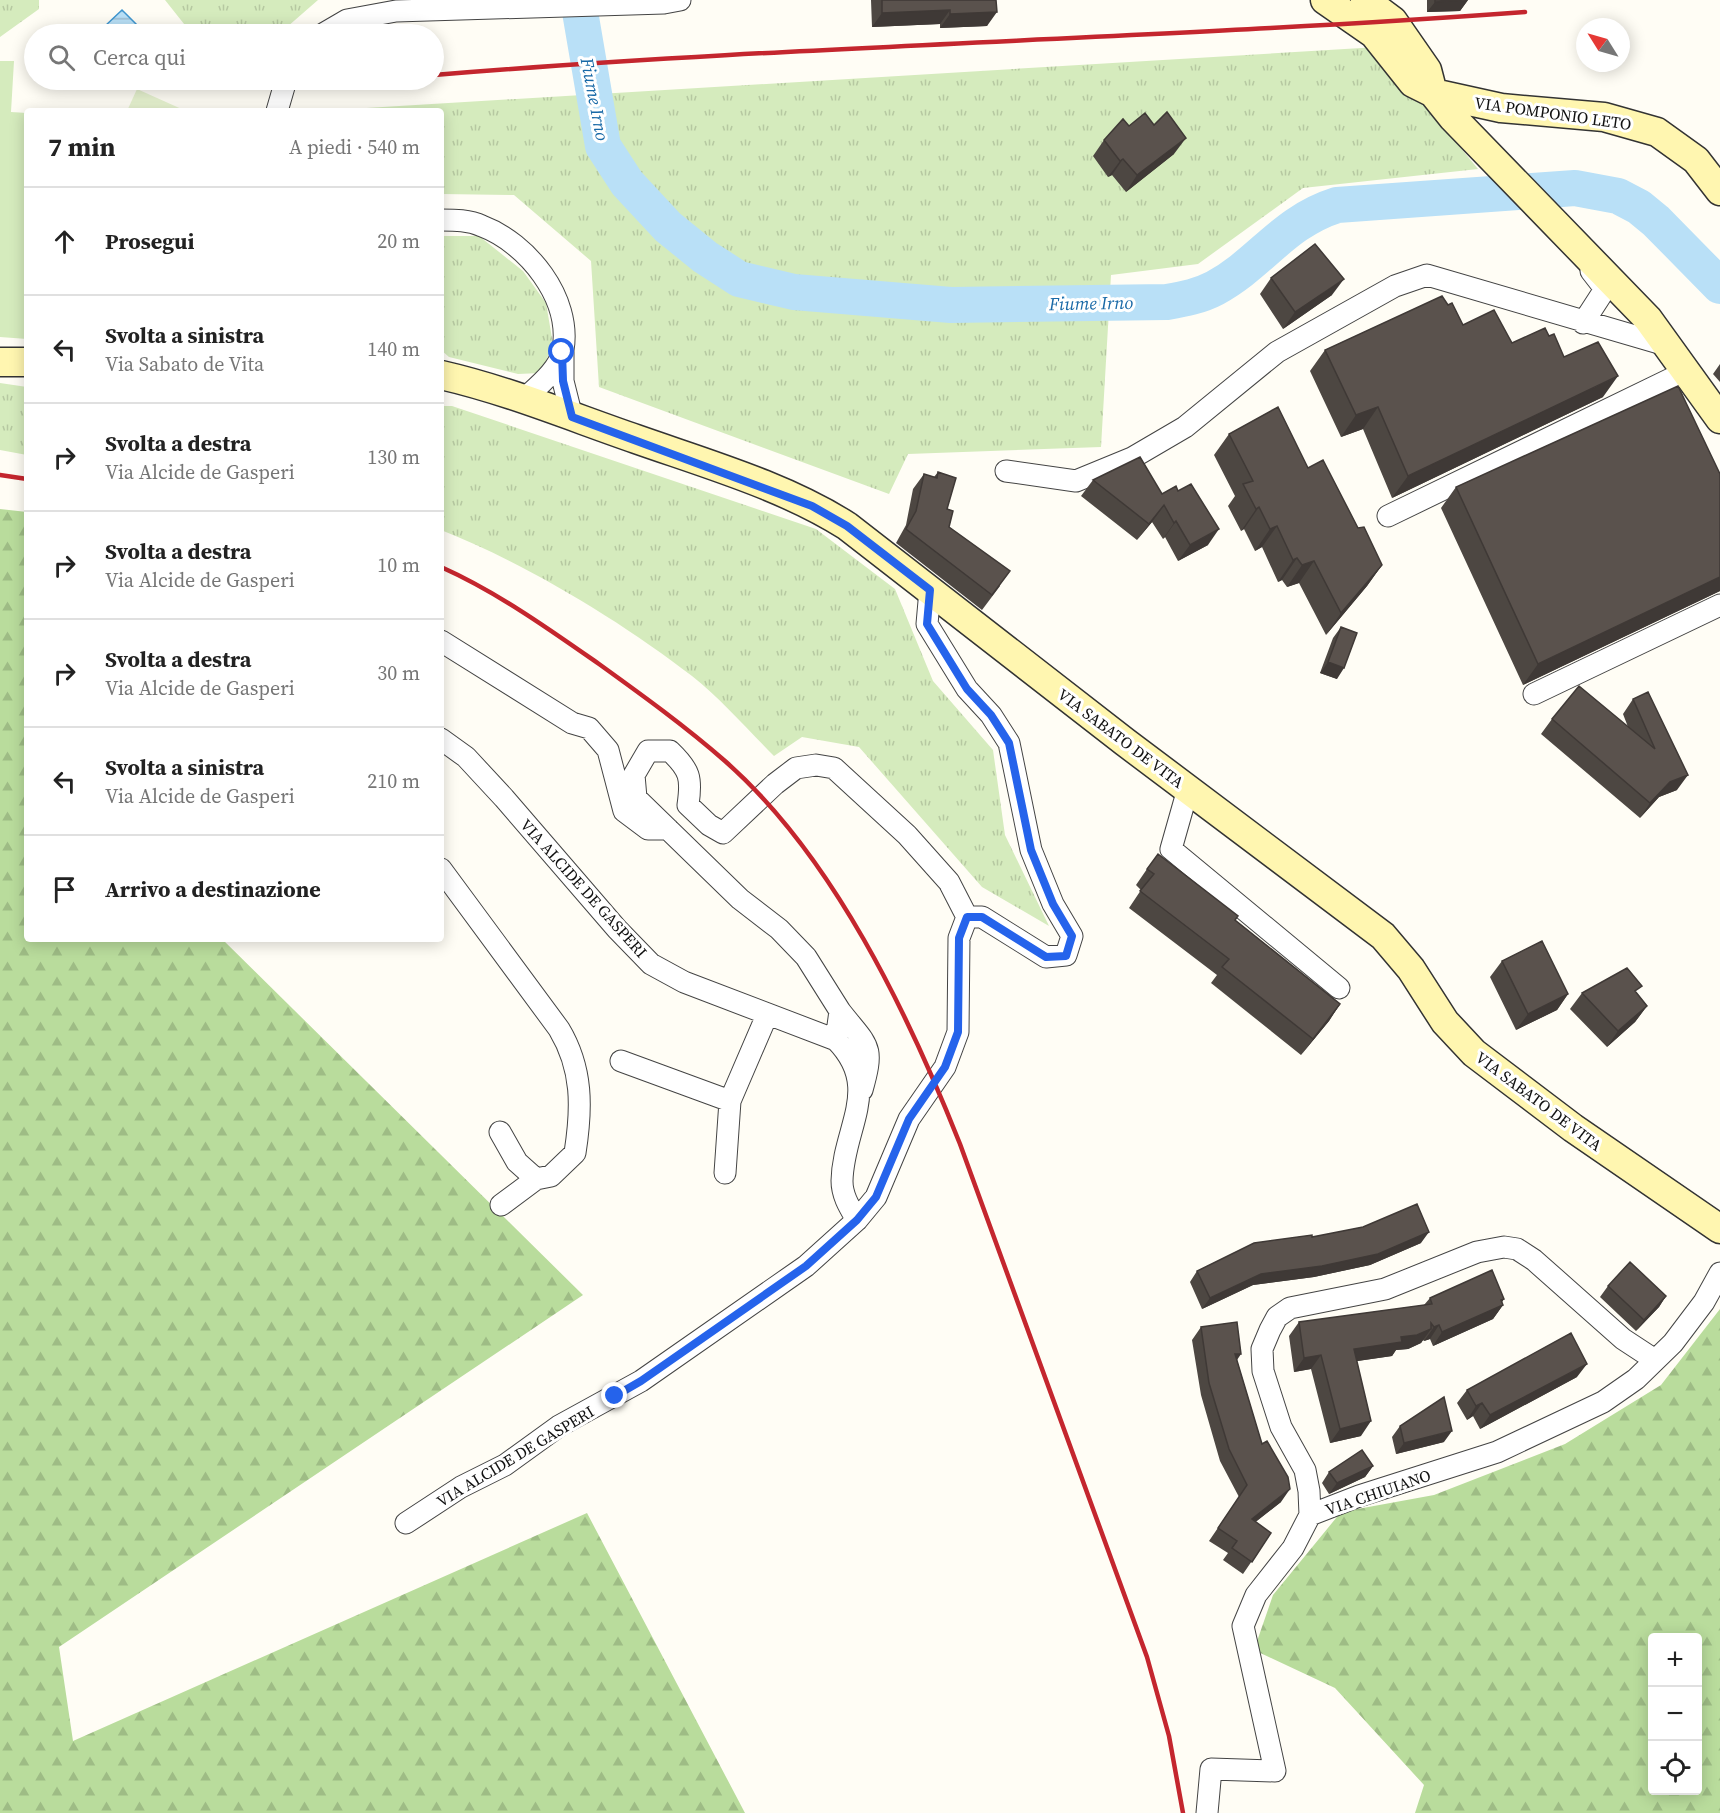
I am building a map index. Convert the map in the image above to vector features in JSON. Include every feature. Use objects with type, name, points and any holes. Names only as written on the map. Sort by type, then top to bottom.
[{"type":"street","points":[[1325,0],[1374,34],[1413,83],[1433,93]]},
{"type":"street","points":[[1365,0],[1393,21],[1427,70],[1433,93],[1453,118],[1648,319],[1720,419]]},
{"type":"street","points":[[339,24],[346,20],[396,11],[672,2]]},
{"type":"street","points":[[278,108],[283,90]]},
{"type":"street","name":"VIA POMPONIO LETO","points":[[1433,93],[1501,108],[1604,117],[1657,132],[1696,160],[1720,191]]},
{"type":"street","points":[[444,220],[464,220],[501,235],[526,256],[554,294],[560,314],[563,381],[572,417]]},
{"type":"street","points":[[1555,224],[1569,250],[1604,286],[1604,292],[1583,323]]},
{"type":"street","points":[[1006,471],[1076,481],[1132,458],[1185,427],[1277,352],[1334,318],[1411,279],[1426,275],[1583,323],[1669,346]]},
{"type":"street","points":[[523,400],[547,378],[562,352]]},
{"type":"street","points":[[0,362],[24,362]]},
{"type":"street","points":[[1388,516],[1687,371]]},
{"type":"street","name":"VIA SABATO DE VITA","points":[[444,376],[572,417],[812,506],[847,526],[1383,936],[1411,969],[1451,1029],[1474,1053],[1556,1116],[1720,1229]]},
{"type":"street","points":[[857,1220],[846,1199],[842,1182],[860,1096],[871,1060],[867,1045],[840,1011],[806,957],[636,798],[634,775],[648,751],[670,752],[685,766],[691,784],[688,805],[709,825],[723,833],[796,768],[816,765],[834,768],[908,835],[949,882],[967,917],[982,917],[1046,957],[1066,956],[1072,936],[1053,904],[1031,850],[1009,743],[991,715],[967,689],[927,624],[930,590]]},
{"type":"street","points":[[1534,694],[1720,605]]},
{"type":"street","points":[[444,643],[572,723],[589,728],[608,750],[624,811],[648,830],[668,829]]},
{"type":"street","name":"VIA ALCIDE DE GASPERI","points":[[444,741],[466,757],[496,789],[617,929],[651,964],[684,982],[836,1040]]},
{"type":"street","points":[[1188,789],[1171,849],[1339,988]]},
{"type":"street","points":[[444,873],[560,1029],[572,1050],[580,1089],[575,1153],[551,1176],[536,1179],[501,1205]]},
{"type":"street","name":"VIA ALCIDE DE GASPERI","points":[[405,1523],[461,1487],[505,1465],[560,1426],[641,1381],[806,1266],[857,1220],[876,1197],[909,1119],[945,1067],[958,1032],[959,938],[967,917]]},
{"type":"street","points":[[840,1011],[836,1040],[848,1053],[856,1071],[860,1096]]},
{"type":"street","points":[[725,1173],[730,1101],[767,1015]]},
{"type":"street","points":[[621,1061],[730,1101]]},
{"type":"street","points":[[500,1132],[517,1162],[536,1179]]},
{"type":"street","points":[[1310,1515],[1305,1470],[1281,1427],[1263,1371],[1262,1349],[1270,1330],[1276,1317],[1290,1308],[1385,1289],[1477,1252],[1504,1247],[1517,1249],[1534,1260],[1623,1340],[1655,1360]]},
{"type":"street","name":"VIA CHIUIANO","points":[[1704,1302],[1720,1273]]},
{"type":"street","name":"VIA CHIUIANO","points":[[1207,1813],[1211,1769],[1275,1771],[1243,1626],[1256,1595],[1293,1548],[1310,1515],[1359,1496],[1497,1452],[1603,1402],[1636,1379],[1673,1343],[1704,1302],[1720,1286]]},
{"type":"green space","points":[[0,0],[39,0],[39,9],[0,37]]},
{"type":"green space","points":[[165,0],[318,0],[290,24],[184,24]]},
{"type":"green space","points":[[1378,47],[1478,169],[1303,188],[1198,264],[1111,275],[1101,447],[908,454],[889,494],[599,387],[591,261],[514,195],[444,194],[444,108],[367,108]]},
{"type":"green space","points":[[0,61],[14,61],[11,112],[24,113],[24,339],[0,337]]},
{"type":"green space","points":[[137,90],[139,90],[179,108],[128,108]]},
{"type":"green space","points":[[444,236],[479,236],[523,271],[546,303],[553,344],[541,373],[518,374],[449,357],[444,353]]},
{"type":"green space","points":[[0,383],[24,387],[24,454],[0,450]]},
{"type":"green space","points":[[444,406],[452,406],[816,529],[895,589],[933,681],[993,750],[1005,835],[1049,926],[982,887],[859,747],[802,737],[774,756],[724,704],[664,655],[604,614],[539,576],[444,531]]},
{"type":"green space","points":[[0,509],[24,512],[24,942],[225,942],[583,1295],[59,1647],[73,1741],[587,1513],[745,1813],[0,1813]]},
{"type":"green space","points":[[1720,1309],[1720,1813],[1415,1813],[1424,1785],[1335,1688],[1254,1650],[1273,1595],[1341,1512],[1434,1495],[1565,1444],[1661,1385]]},
{"type":"water","points":[[122,10],[136,24],[107,24]]},
{"type":"building","points":[[882,0],[996,0],[997,12],[950,14],[950,10],[882,13]]},
{"type":"building","points":[[1435,0],[1462,0],[1435,2]]},
{"type":"building","points":[[1167,112],[1186,138],[1137,175],[1123,159],[1120,161],[1104,140],[1123,119],[1129,126],[1145,113],[1154,125]]},
{"type":"building","points":[[1315,244],[1344,279],[1295,312],[1271,278]]},
{"type":"building","points":[[1442,296],[1448,305],[1452,303],[1463,325],[1494,310],[1512,343],[1545,328],[1549,336],[1554,334],[1564,357],[1598,342],[1618,376],[1408,476],[1378,407],[1356,415],[1325,350]]},
{"type":"building","points":[[1678,386],[1720,474],[1720,577],[1538,664],[1456,487]]},
{"type":"building","points":[[1278,407],[1308,468],[1323,460],[1358,528],[1364,527],[1382,565],[1341,613],[1314,561],[1302,565],[1297,558],[1293,560],[1277,526],[1270,529],[1259,507],[1256,509],[1243,484],[1253,481],[1229,434]]},
{"type":"building","points":[[1140,457],[1162,494],[1176,486],[1178,491],[1191,484],[1219,529],[1190,545],[1164,505],[1149,524],[1093,480]]},
{"type":"building","points":[[938,472],[956,478],[947,509],[953,511],[949,527],[1010,571],[992,595],[906,529],[916,511],[924,474],[937,478]]},
{"type":"building","points":[[1341,627],[1357,633],[1344,668],[1328,662]]},
{"type":"building","points":[[1579,686],[1655,749],[1633,699],[1648,692],[1688,775],[1670,782],[1650,803],[1552,719]]},
{"type":"building","points":[[1158,854],[1238,916],[1235,920],[1340,1004],[1313,1039],[1222,967],[1229,959],[1140,891],[1154,874],[1147,869]]},
{"type":"building","points":[[1542,941],[1568,994],[1528,1014],[1502,961]]},
{"type":"building","points":[[1627,968],[1642,986],[1635,991],[1647,1006],[1618,1031],[1582,993]]},
{"type":"building","points":[[1417,1204],[1429,1232],[1378,1254],[1322,1266],[1261,1274],[1210,1298],[1197,1271],[1254,1243],[1312,1235],[1312,1237],[1363,1227]]},
{"type":"building","points":[[1630,1262],[1666,1296],[1644,1320],[1608,1286]]},
{"type":"building","points":[[1492,1270],[1504,1299],[1501,1300],[1503,1305],[1442,1332],[1439,1325],[1434,1327],[1431,1323],[1431,1329],[1417,1335],[1401,1337],[1402,1342],[1354,1349],[1371,1421],[1340,1429],[1321,1355],[1304,1358],[1299,1322],[1432,1304],[1430,1298]]},
{"type":"building","points":[[1237,1322],[1241,1354],[1235,1354],[1262,1444],[1267,1441],[1288,1477],[1290,1489],[1252,1519],[1271,1533],[1252,1562],[1232,1548],[1237,1541],[1218,1528],[1247,1485],[1229,1449],[1209,1383],[1201,1327]]},
{"type":"building","points":[[1571,1333],[1587,1364],[1490,1415],[1482,1403],[1476,1406],[1467,1390]]},
{"type":"building","points":[[1444,1397],[1452,1431],[1404,1443],[1400,1426]]},
{"type":"building","points":[[1362,1450],[1373,1466],[1337,1483],[1329,1472]]},
{"type":"waterway","name":"Fiume Irno","points":[[578,0],[603,146],[627,183],[668,227],[705,257],[739,279],[794,292],[951,305],[1167,302],[1198,295],[1215,288],[1246,267],[1287,232],[1318,212],[1337,205],[1575,188],[1618,196],[1639,207],[1656,221],[1720,286]]},
{"type":"railway","points":[[444,74],[706,56],[1252,29],[1525,12]]},
{"type":"railway","points":[[0,475],[24,479]]},
{"type":"railway","points":[[444,568],[502,599],[599,664],[725,761],[764,799],[800,842],[864,939],[917,1042],[960,1144],[1147,1657],[1169,1736],[1183,1813]]},
{"type":"route","points":[[562,352],[563,381],[572,417],[761,485],[812,506],[847,526],[930,590],[927,624],[967,689],[991,715],[1009,743],[1031,850],[1053,904],[1072,936],[1066,956],[1046,957],[1002,927],[982,917],[967,917],[959,938],[961,987],[958,1032],[945,1067],[909,1119],[876,1197],[857,1220],[806,1266],[641,1381],[615,1396]]}]
